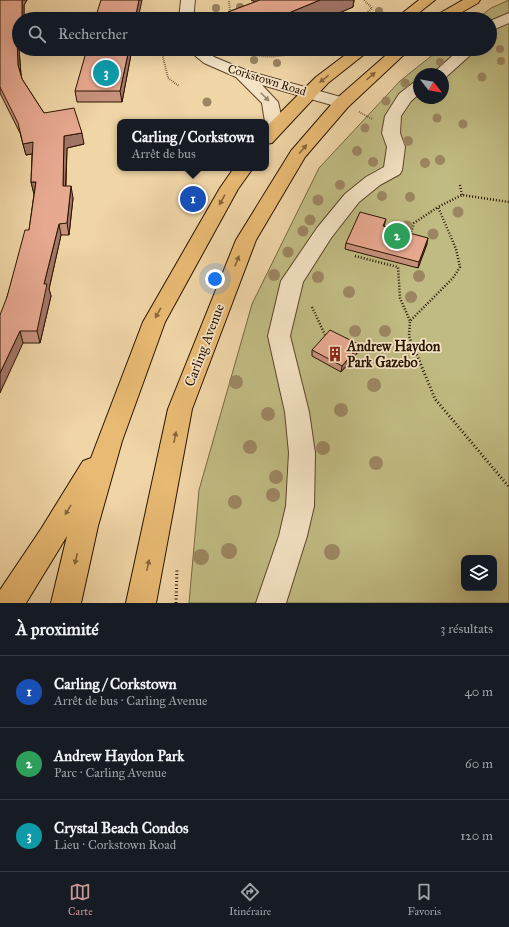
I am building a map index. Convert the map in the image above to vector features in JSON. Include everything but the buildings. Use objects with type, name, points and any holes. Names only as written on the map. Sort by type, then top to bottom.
[{"type":"main road","points":[[412,12],[428,0]]},
{"type":"main road","points":[[452,12],[473,0]]},
{"type":"main road","points":[[270,134],[308,92],[354,56]]},
{"type":"main road","name":"Carling Avenue","points":[[141,603],[180,409],[243,247],[297,155],[342,103],[394,56]]},
{"type":"main road","points":[[66,603],[84,526],[109,441],[154,322],[229,188],[242,171]]},
{"type":"main road","points":[[9,603],[51,538],[109,441]]},
{"type":"street","points":[[187,12],[188,0]]},
{"type":"street","points":[[497,23],[509,17]]},
{"type":"street","name":"Corkstown Road","points":[[204,56],[209,60],[242,74],[342,103]]},
{"type":"street","points":[[447,68],[461,56]]},
{"type":"street","points":[[242,74],[270,102],[270,134]]},
{"type":"street","points":[[271,603],[293,536],[300,506],[302,454],[287,368],[278,336],[292,281],[324,233],[352,198],[373,181],[393,170],[396,147],[391,133],[393,116],[405,98],[413,91]]},
{"type":"path","points":[[229,0],[230,12]]},
{"type":"path","points":[[364,0],[372,8],[368,12]]},
{"type":"path","points":[[163,56],[168,78],[179,86]]},
{"type":"path","points":[[262,56],[272,56]]},
{"type":"path","points":[[460,185],[462,195]]},
{"type":"path","points":[[409,238],[414,224],[438,207],[462,195],[509,202]]},
{"type":"path","points":[[410,321],[453,278],[460,267],[456,249],[438,207]]},
{"type":"path","points":[[355,256],[398,267]]},
{"type":"path","points":[[401,260],[398,267],[400,298],[410,321],[409,336],[435,399],[509,487]]},
{"type":"path","points":[[312,307],[327,338]]},
{"type":"shaded area","points":[[509,0],[509,603],[189,603],[199,490],[252,304],[319,168],[400,81],[413,71],[413,104],[449,104],[449,68],[416,68],[431,56],[497,56],[497,12],[486,12],[491,8]]},
{"type":"place","name":"Crystal Beach Condos","points":[[106,73]]},
{"type":"place","name":"Carling / Corkstown","points":[[193,199]]},
{"type":"place","name":"Andrew Haydon Park","points":[[397,236]]},
{"type":"place","name":"Andrew Haydon Park Gazebo","points":[[335,354]]}]
